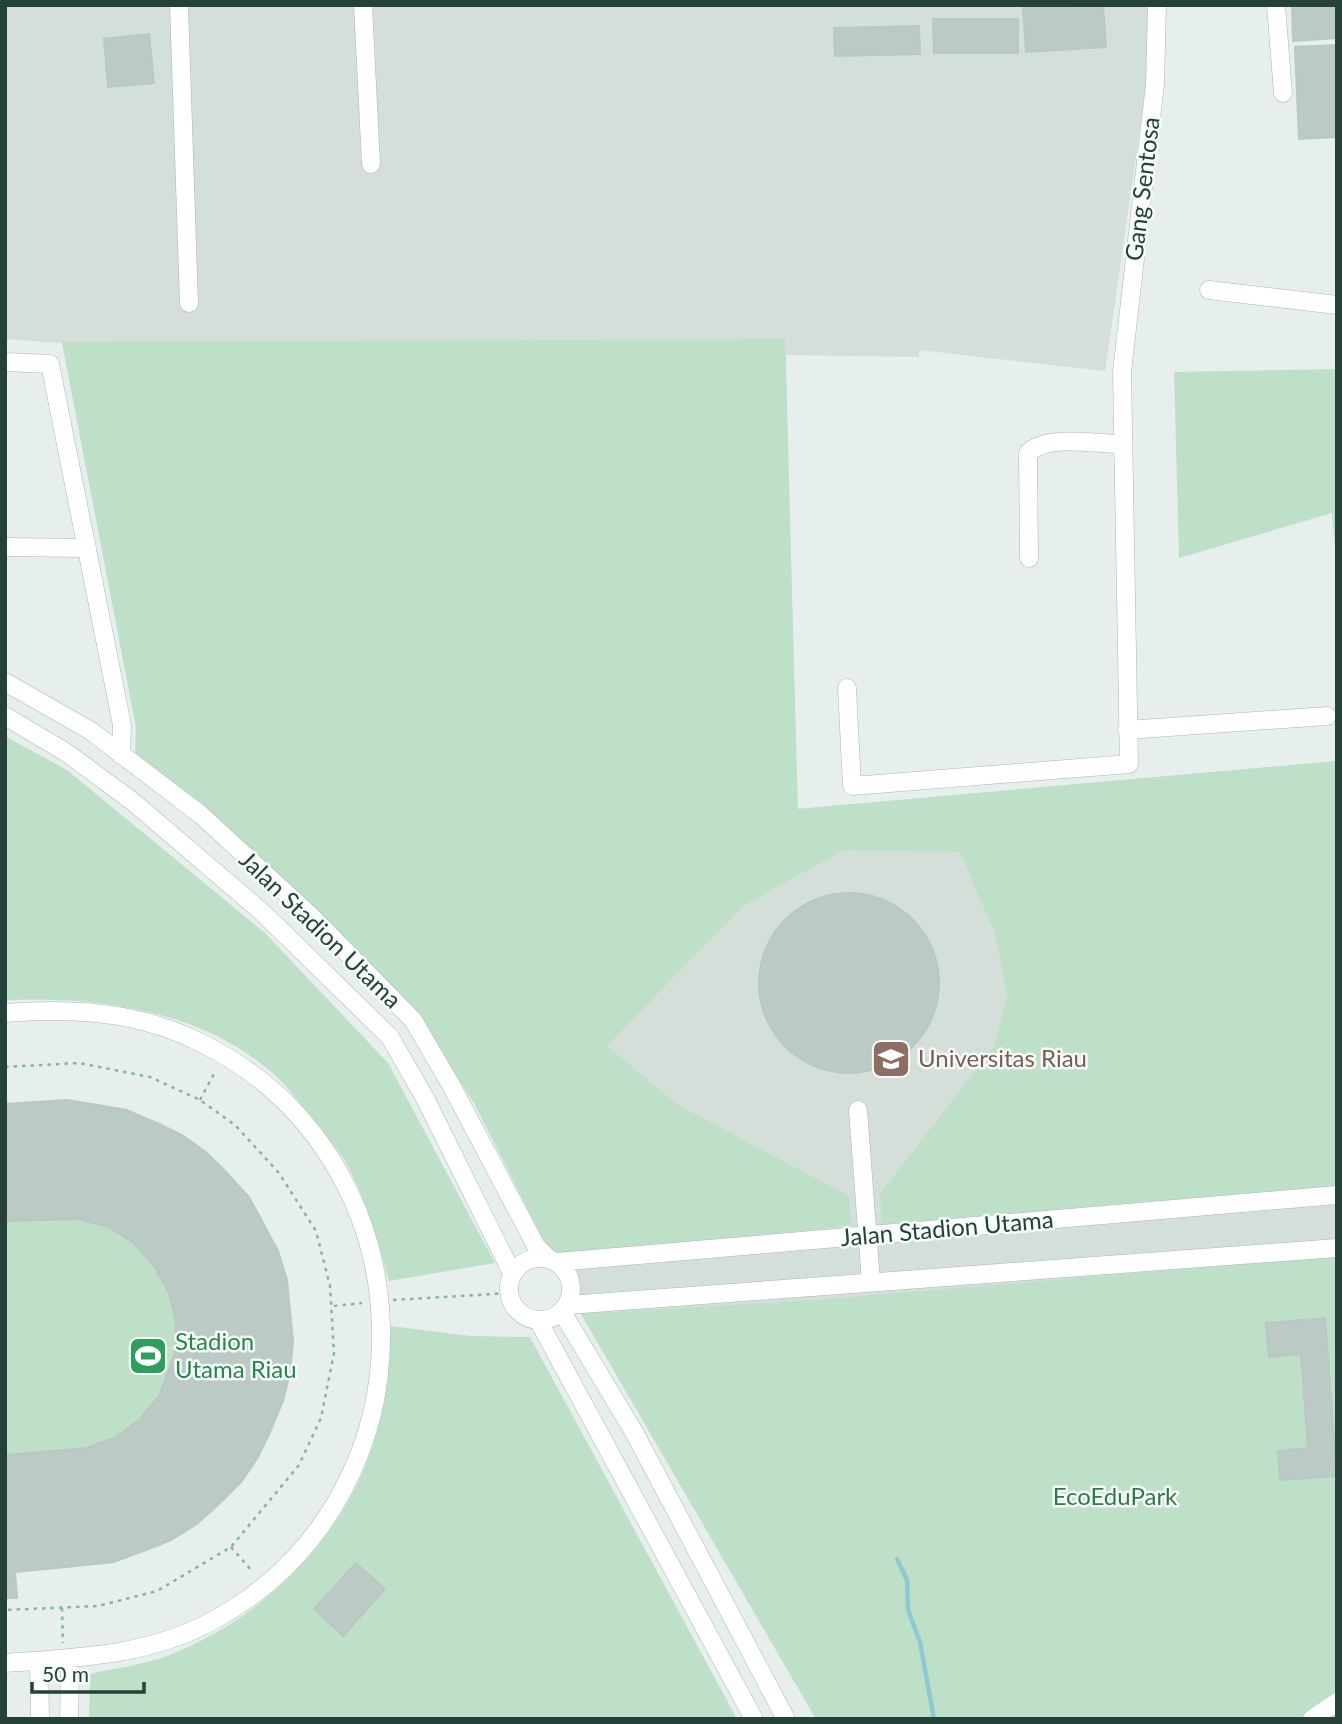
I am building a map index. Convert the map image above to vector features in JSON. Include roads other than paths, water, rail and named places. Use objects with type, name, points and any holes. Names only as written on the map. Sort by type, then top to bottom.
[{"type":"street","points":[[178,5],[190,303]]},
{"type":"street","points":[[363,5],[371,164]]},
{"type":"street","name":"Gang Sentosa","points":[[847,688],[852,786],[1129,764],[1121,444],[1122,372],[1155,84],[1157,5]]},
{"type":"street","points":[[1276,5],[1283,93]]},
{"type":"street","points":[[1209,290],[1337,305]]},
{"type":"street","points":[[5,362],[50,364],[122,725],[121,755]]},
{"type":"street","points":[[1029,558],[1028,453],[1037,445],[1049,443],[1121,444]]},
{"type":"street","points":[[5,547],[87,548]]},
{"type":"street","name":"Jalan Stadion Utama","points":[[5,682],[91,732],[201,815],[314,919],[413,1020],[451,1085],[536,1246],[552,1260],[868,1236],[1337,1195]]},
{"type":"street","name":"Jalan Stadion Utama","points":[[5,716],[67,753],[132,801],[262,912],[390,1037],[426,1100],[512,1273]]},
{"type":"street","points":[[1127,730],[1327,716]]},
{"type":"street","points":[[5,1013],[70,1010],[111,1014],[153,1023],[224,1055],[264,1083],[295,1111],[333,1162],[362,1219],[374,1259],[381,1301],[383,1344],[379,1386],[355,1467],[335,1505],[292,1559],[264,1585],[214,1620],[175,1638],[135,1650],[95,1657],[5,1663]]},
{"type":"street","points":[[426,1100],[451,1085]]},
{"type":"street","points":[[858,1111],[871,1282]]},
{"type":"street","name":"Jalan Stadion Utama","points":[[565,1308],[871,1282],[1337,1248]]},
{"type":"street","points":[[754,1719],[538,1320],[518,1311],[509,1293],[512,1273],[527,1259],[552,1260],[569,1279],[565,1308],[764,1673],[786,1719]]},
{"type":"street","points":[[538,1320],[565,1308]]},
{"type":"street","points":[[40,1661],[40,1719]]},
{"type":"street","points":[[69,1719],[70,1670]]},
{"type":"street","points":[[738,1692],[764,1673]]},
{"type":"street","points":[[1312,1719],[1337,1702]]},
{"type":"waterway","points":[[897,1559],[907,1580],[908,1610],[920,1642],[934,1719]]},
{"type":"place","name":"Universitas Riau","points":[[891,1059]]},
{"type":"place","name":"Stadion Utama Riau","points":[[148,1356]]},
{"type":"park label","name":"EcoEduPark","points":[[1115,1497]]}]
